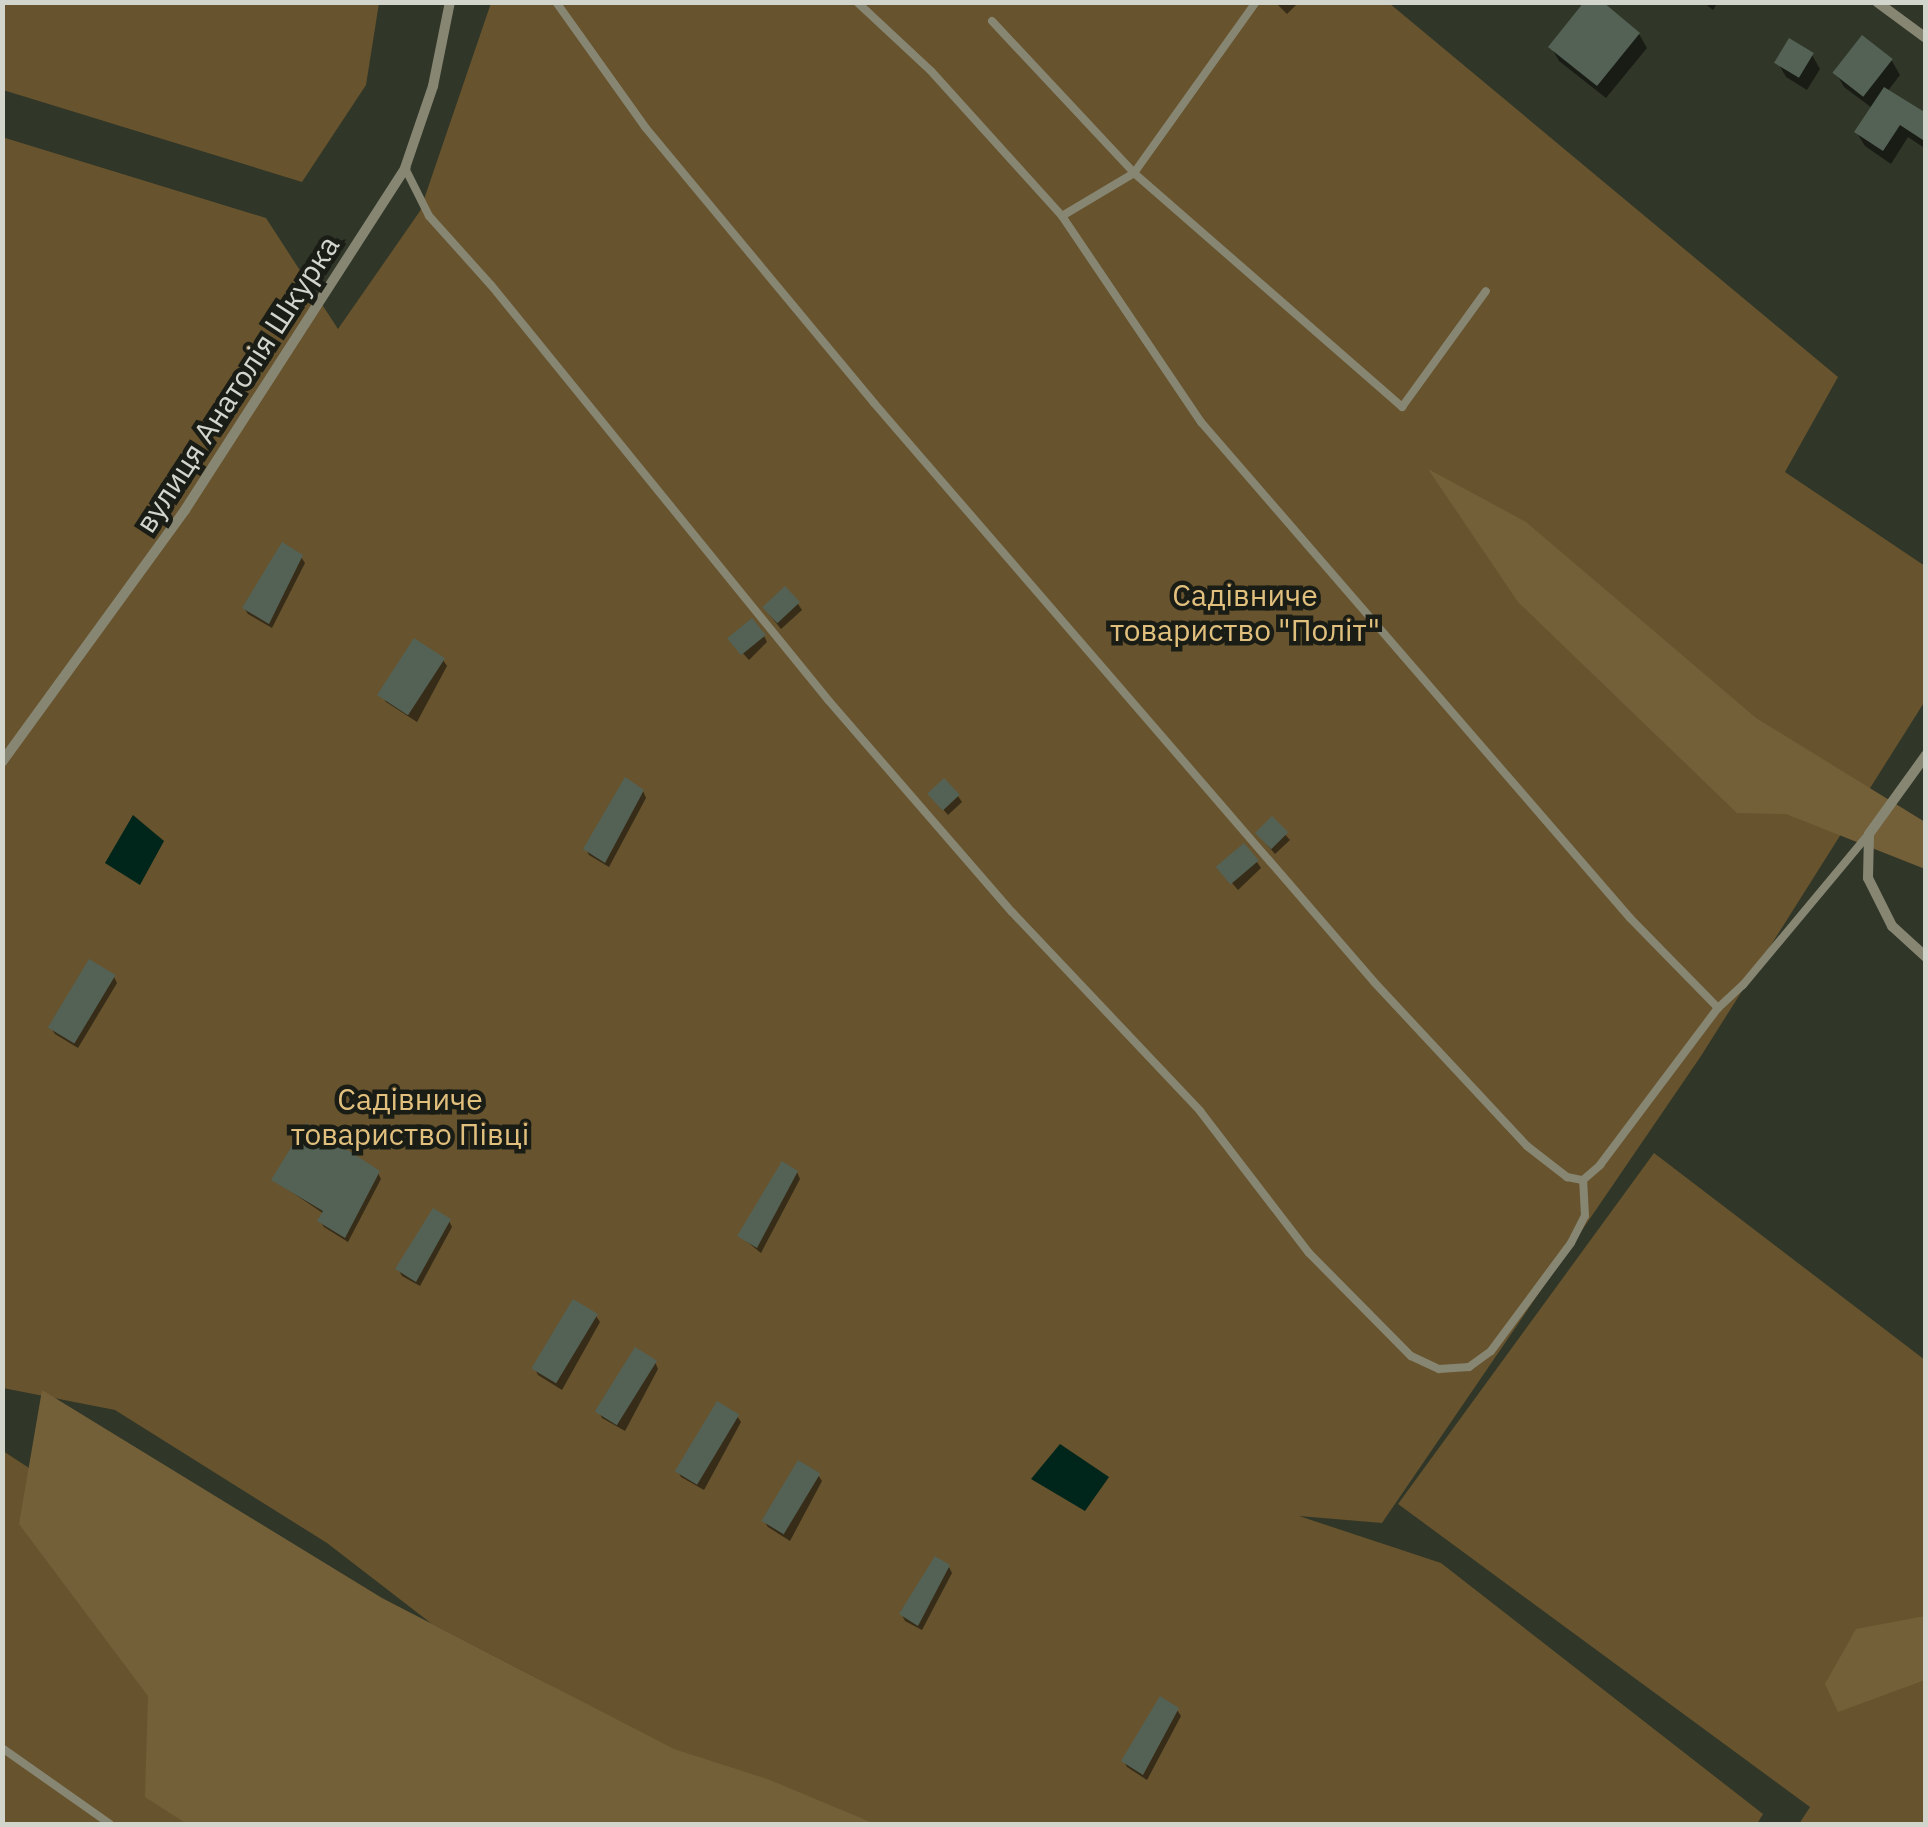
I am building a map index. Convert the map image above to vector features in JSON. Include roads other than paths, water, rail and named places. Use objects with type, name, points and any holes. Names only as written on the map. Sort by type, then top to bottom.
[{"type":"street","name":"вулиця Анатолія Шкурка","points":[[2,762],[185,510],[405,168],[433,86],[450,2]]},
{"type":"street","points":[[1876,2],[1926,38]]},
{"type":"street","points":[[1926,755],[1869,834],[1868,878],[1892,926],[1926,957]]},
{"type":"lane","points":[[556,2],[644,127],[836,357],[1374,983],[1527,1146],[1567,1177],[1583,1180]]},
{"type":"lane","points":[[857,2],[931,71],[1062,216],[1201,422],[1630,918],[1718,1008]]},
{"type":"lane","points":[[1062,216],[1134,173],[1256,2]]},
{"type":"lane","points":[[992,22],[1134,173],[1402,407],[1486,291]]},
{"type":"lane","points":[[405,168],[429,216],[491,285],[829,702],[1012,912],[1200,1112],[1309,1252],[1410,1356],[1439,1369],[1469,1368],[1491,1351],[1571,1243],[1584,1216],[1583,1180]]},
{"type":"lane","points":[[1583,1180],[1600,1166],[1718,1008],[1743,985],[1869,834]]},
{"type":"lane","points":[[2,1748],[110,1824]]},
{"type":"park label","name":"Садівниче товариство \"Політ\"","points":[[1245,612]]},
{"type":"park label","name":"Садівниче товариство Півці","points":[[410,1116]]}]
